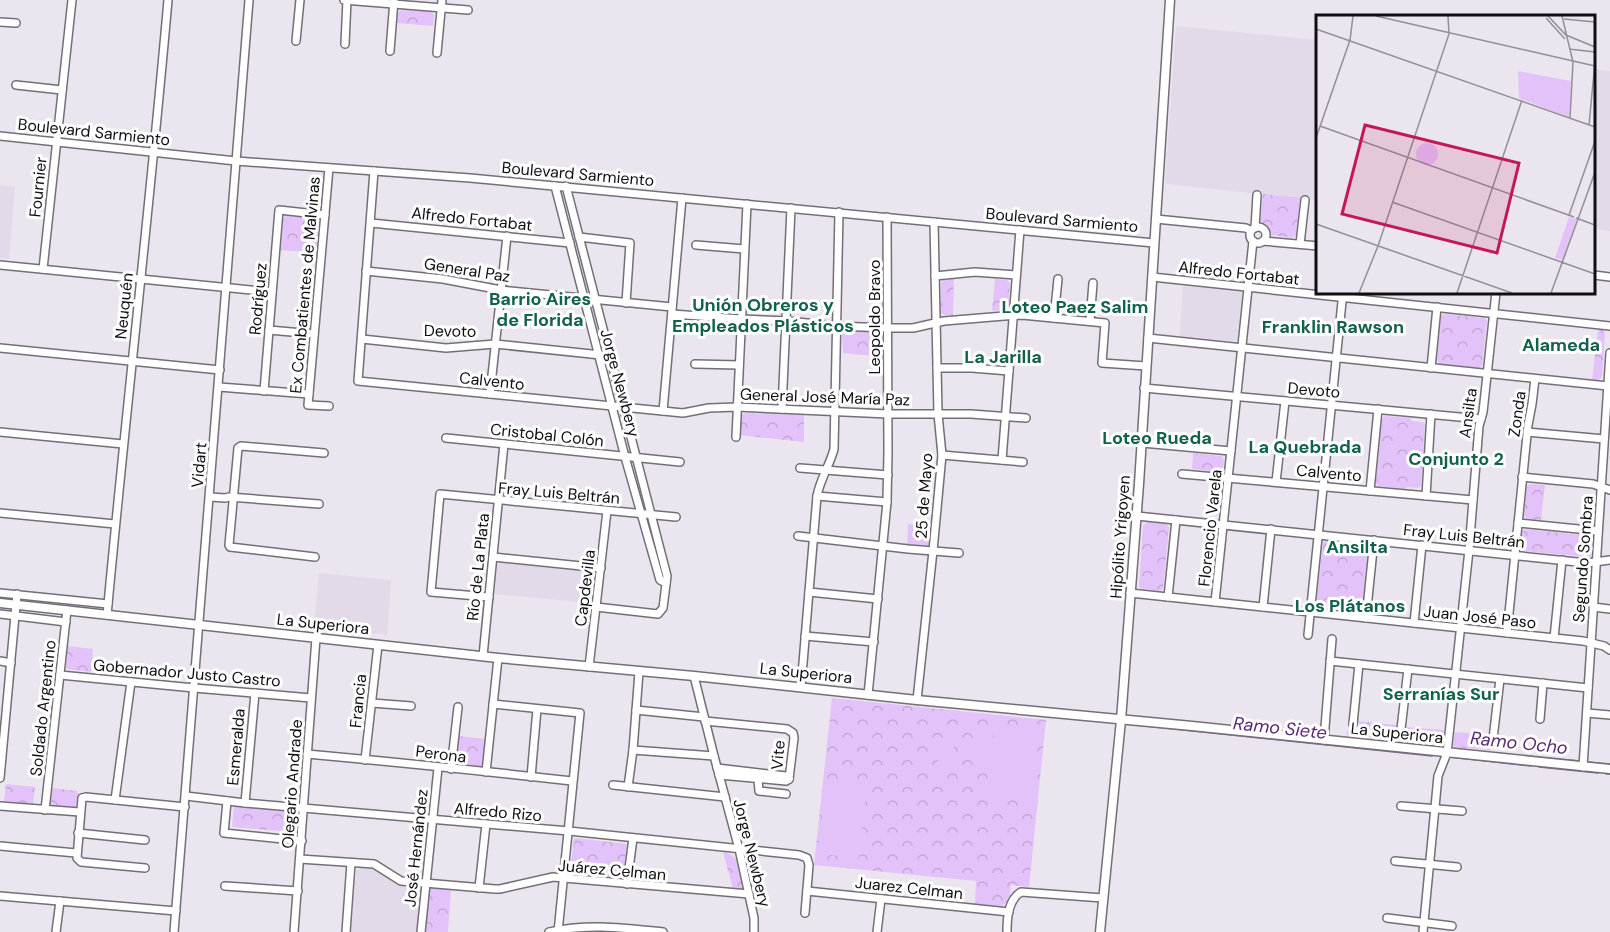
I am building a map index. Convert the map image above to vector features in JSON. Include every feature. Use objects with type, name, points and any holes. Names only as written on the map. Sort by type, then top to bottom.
[{"type":"main road","name":"Hipólito Yrigoyen","points":[[1100,932],[1121,720],[1137,516],[1170,0]]},
{"type":"main road","name":"La Superiora","points":[[0,603],[16,599],[67,610],[107,615],[498,658],[1610,769]]},
{"type":"street","name":"Fournier","points":[[43,269],[72,0]]},
{"type":"street","name":"Neuquén","points":[[107,615],[168,0]]},
{"type":"street","name":"Vidart","points":[[174,932],[249,0]]},
{"type":"street","points":[[296,41],[300,0]]},
{"type":"street","points":[[345,44],[346,0],[441,4],[468,10]]},
{"type":"street","points":[[390,51],[394,2]]},
{"type":"street","points":[[437,53],[441,4]]},
{"type":"street","points":[[0,22],[16,23]]},
{"type":"street","points":[[16,85],[62,90]]},
{"type":"street","name":"Boulevard Sarmiento","points":[[0,136],[236,161],[566,186],[1154,243]]},
{"type":"street","name":"Ex Combatientes de Malvinas","points":[[329,168],[308,405],[329,406]]},
{"type":"street","points":[[362,339],[374,171]]},
{"type":"street","name":"Jorge Newbery","points":[[555,186],[660,580],[666,583]]},
{"type":"street","name":"Jorge Newbery","points":[[566,186],[667,576],[663,608],[658,614],[596,607]]},
{"type":"street","points":[[1257,195],[1253,229],[1250,235],[1253,241],[1316,246]]},
{"type":"street","points":[[663,411],[682,198]]},
{"type":"street","points":[[1300,244],[1305,200]]},
{"type":"street","points":[[736,437],[747,204]]},
{"type":"street","points":[[782,409],[791,208]]},
{"type":"street","name":"Rodríguez","points":[[264,391],[279,210],[325,214]]},
{"type":"street","points":[[801,687],[817,496],[834,448],[839,213]]},
{"type":"street","name":"Leopoldo Bravo","points":[[868,695],[887,502],[887,217]]},
{"type":"street","name":"Boulevard Sarmiento","points":[[1156,219],[1253,229]]},
{"type":"street","name":"Alfredo Fortabat","points":[[371,222],[570,243]]},
{"type":"street","name":"25 de Mayo","points":[[917,700],[942,455],[938,414],[934,222]]},
{"type":"street","points":[[1253,229],[1263,230],[1265,236],[1263,241]]},
{"type":"street","points":[[1002,460],[1020,230]]},
{"type":"street","points":[[490,394],[507,236]]},
{"type":"street","points":[[579,237],[630,243],[626,303]]},
{"type":"street","name":"Florencio Varela","points":[[1215,602],[1253,241]]},
{"type":"street","points":[[696,245],[744,249]]},
{"type":"street","points":[[0,265],[272,292]]},
{"type":"street","name":"General Paz","points":[[366,270],[443,279],[501,290],[626,303],[741,319],[837,326],[913,328],[944,321],[1013,315],[1090,321]]},
{"type":"street","points":[[935,276],[975,272],[1016,275]]},
{"type":"street","points":[[1595,275],[1610,277]]},
{"type":"street","name":"Alfredo Fortabat","points":[[1152,277],[1316,293]]},
{"type":"street","points":[[1054,318],[1058,279]]},
{"type":"street","points":[[1093,283],[1090,321],[1105,323],[1102,363],[1146,366]]},
{"type":"street","name":"Ansilta","points":[[1423,932],[1438,776],[1447,753],[1469,550],[1479,426],[1484,412],[1496,294]]},
{"type":"street","points":[[1308,634],[1343,295]]},
{"type":"street","name":"Alfredo Fortabat","points":[[1343,295],[1610,326]]},
{"type":"street","points":[[1431,368],[1437,307]]},
{"type":"street","points":[[269,330],[314,334]]},
{"type":"street","points":[[1148,338],[1608,386]]},
{"type":"street","name":"Devoto","points":[[362,339],[447,348],[495,344],[610,356]]},
{"type":"street","name":"Calvento","points":[[362,339],[358,381],[623,407]]},
{"type":"street","points":[[0,348],[220,370]]},
{"type":"street","name":"Segundo Sombra","points":[[1583,766],[1601,488],[1607,454],[1604,440],[1610,353]]},
{"type":"street","points":[[695,364],[739,365]]},
{"type":"street","points":[[937,368],[1009,370]]},
{"type":"street","name":"Zonda","points":[[1507,633],[1522,477],[1535,379]]},
{"type":"street","points":[[219,387],[309,394]]},
{"type":"street","name":"Devoto","points":[[1144,388],[1481,419]]},
{"type":"street","points":[[1276,482],[1285,401]]},
{"type":"street","name":"General José María Paz","points":[[623,407],[682,413],[709,408],[737,407],[888,414],[971,414],[1026,418]]},
{"type":"street","points":[[1370,491],[1378,410]]},
{"type":"street","points":[[1426,496],[1431,414]]},
{"type":"street","points":[[0,432],[123,444]]},
{"type":"street","points":[[1527,432],[1604,440]]},
{"type":"street","name":"Cristobal Colón","points":[[446,438],[680,462]]},
{"type":"street","points":[[1142,443],[1231,451]]},
{"type":"street","name":"Río de La Plata","points":[[483,656],[504,444]]},
{"type":"street","points":[[315,556],[230,547],[231,497],[238,448],[241,446],[324,453]]},
{"type":"street","points":[[942,455],[1023,462]]},
{"type":"street","points":[[800,468],[888,475]]},
{"type":"street","name":"Calvento","points":[[1182,474],[1473,500]]},
{"type":"street","points":[[1522,477],[1593,484],[1610,490]]},
{"type":"street","name":"Fray Luis Beltrán","points":[[489,597],[431,592],[440,494],[676,517]]},
{"type":"street","points":[[210,495],[319,504]]},
{"type":"street","points":[[817,496],[887,502]]},
{"type":"street","name":"Capdevilla","points":[[589,667],[607,511]]},
{"type":"street","points":[[0,513],[115,524]]},
{"type":"street","name":"Fray Luis Beltrán","points":[[1137,516],[1562,560],[1596,562],[1610,560]]},
{"type":"street","points":[[1168,597],[1176,520]]},
{"type":"street","points":[[1518,523],[1598,531]]},
{"type":"street","points":[[1263,607],[1271,530]]},
{"type":"street","points":[[798,536],[958,553]]},
{"type":"street","points":[[1366,618],[1374,540]]},
{"type":"street","points":[[1414,623],[1422,545]]},
{"type":"street","points":[[493,557],[601,568]]},
{"type":"street","points":[[1554,638],[1562,560]]},
{"type":"street","points":[[809,592],[878,599]]},
{"type":"street","points":[[0,593],[16,599],[108,604]]},
{"type":"street","name":"Juan José Paso","points":[[1130,593],[1583,641],[1604,646],[1610,650]]},
{"type":"street","points":[[0,777],[3,714],[11,663],[16,599]]},
{"type":"street","points":[[1593,607],[1610,609]]},
{"type":"street","name":"Soldado Argentino","points":[[45,810],[67,610]]},
{"type":"street","points":[[0,614],[66,622]]},
{"type":"street","points":[[806,636],[874,642]]},
{"type":"street","name":"Olegario Andrade","points":[[294,932],[316,638]]},
{"type":"street","points":[[1324,740],[1332,639]]},
{"type":"street","name":"Francia","points":[[365,760],[378,645]]},
{"type":"street","points":[[486,772],[498,658]]},
{"type":"street","points":[[0,661],[11,663]]},
{"type":"street","points":[[1330,661],[1588,688]]},
{"type":"street","points":[[1353,724],[1359,664]]},
{"type":"street","points":[[1401,729],[1408,669]]},
{"type":"street","points":[[628,787],[639,672]]},
{"type":"street","name":"Gobernador Justo Castro","points":[[60,675],[311,698]]},
{"type":"street","name":"Jorge Newbery","points":[[694,676],[739,849],[754,918],[754,932]]},
{"type":"street","points":[[1494,739],[1500,679]]},
{"type":"street","points":[[115,800],[131,682]]},
{"type":"street","points":[[1540,719],[1543,683]]},
{"type":"street","name":"Esmeralda","points":[[245,803],[255,693]]},
{"type":"street","points":[[372,702],[411,706]]},
{"type":"street","points":[[493,704],[580,713],[559,931]]},
{"type":"street","points":[[451,769],[458,706]]},
{"type":"street","points":[[531,777],[537,709]]},
{"type":"street","points":[[636,710],[705,719]]},
{"type":"street","points":[[1587,713],[1610,715]]},
{"type":"street","name":"Vite","points":[[705,719],[787,729],[793,733],[789,779]]},
{"type":"street","points":[[633,750],[714,756]]},
{"type":"street","name":"Perona","points":[[307,754],[572,781]]},
{"type":"street","name":"José Hernández","points":[[421,932],[438,768]]},
{"type":"street","points":[[718,772],[786,776],[789,779]]},
{"type":"street","points":[[718,772],[758,779],[786,781],[789,779]]},
{"type":"street","points":[[758,779],[759,791],[786,794]]},
{"type":"street","points":[[613,785],[725,797]]},
{"type":"street","name":"Alfredo Rizo","points":[[186,796],[569,831],[799,855],[807,858],[809,864],[807,891]]},
{"type":"street","points":[[145,868],[81,862],[77,858],[82,798],[185,807]]},
{"type":"street","points":[[227,801],[224,833],[302,841]]},
{"type":"street","points":[[0,806],[80,812]]},
{"type":"street","points":[[1401,806],[1462,811]]},
{"type":"street","points":[[479,888],[486,824]]},
{"type":"street","points":[[78,834],[145,840]]},
{"type":"street","points":[[627,885],[633,838]]},
{"type":"street","points":[[0,846],[76,853]]},
{"type":"street","name":"Juárez Celman","points":[[300,859],[374,864],[397,880],[427,884],[500,889],[548,878],[563,878],[749,894]]},
{"type":"street","points":[[1395,861],[1457,867]]},
{"type":"street","points":[[346,932],[351,863]]},
{"type":"street","points":[[225,886],[298,891]]},
{"type":"street","points":[[805,913],[807,891]]},
{"type":"street","name":"Juarez Celman","points":[[807,891],[1009,912]]},
{"type":"street","points":[[1007,932],[1011,904],[1016,895],[1021,892],[1103,898]]},
{"type":"street","points":[[0,896],[176,911]]},
{"type":"street","points":[[877,932],[880,899]]},
{"type":"street","points":[[56,932],[60,902]]},
{"type":"street","points":[[1387,918],[1452,926]]},
{"type":"street","points":[[549,932],[591,926],[663,932]]},
{"type":"shaded area","points":[[1176,26],[1316,40],[1316,200],[1165,184]]},
{"type":"shaded area","points":[[1595,69],[1610,71],[1610,231],[1595,229]]},
{"type":"shaded area","points":[[0,185],[15,187],[9,259],[0,258]]},
{"type":"shaded area","points":[[1183,286],[1239,291],[1242,295],[1237,339],[1234,341],[1180,336]]},
{"type":"shaded area","points":[[501,562],[590,572],[593,575],[590,603],[495,594],[497,565]]},
{"type":"shaded area","points":[[319,573],[391,580],[387,637],[383,634],[314,629]]},
{"type":"shaded area","points":[[360,868],[375,869],[399,885],[418,887],[421,891],[416,932],[351,932],[356,871]]},
{"type":"green space","points":[[401,10],[431,11],[434,15],[433,26],[397,23],[398,13]]},
{"type":"green space","points":[[1263,194],[1300,198],[1296,235],[1292,238],[1272,235],[1260,220]]},
{"type":"green space","points":[[286,216],[316,218],[319,222],[316,253],[281,250],[283,219]]},
{"type":"green space","points":[[954,279],[953,315],[945,315],[941,313],[941,283],[944,280]]},
{"type":"green space","points":[[995,279],[1007,280],[1010,283],[1008,307],[1005,310],[992,311]]},
{"type":"green space","points":[[1445,314],[1484,318],[1487,321],[1482,365],[1479,368],[1440,364],[1437,360],[1441,316]]},
{"type":"green space","points":[[1598,330],[1603,330],[1605,333],[1602,377],[1599,380],[1592,380]]},
{"type":"green space","points":[[845,331],[878,332],[881,334],[883,355],[843,353],[842,334]]},
{"type":"green space","points":[[745,413],[804,415],[804,442],[740,435],[741,416]]},
{"type":"green space","points":[[1385,416],[1410,418],[1412,421],[1423,422],[1425,425],[1421,485],[1418,488],[1378,486],[1376,483],[1382,419]]},
{"type":"green space","points":[[1193,453],[1221,456],[1224,459],[1223,469],[1220,472],[1192,469]]},
{"type":"green space","points":[[1530,484],[1545,485],[1541,520],[1527,519],[1524,515],[1527,486]]},
{"type":"green space","points":[[1147,522],[1167,524],[1169,528],[1163,589],[1160,591],[1142,589],[1139,586],[1143,526]]},
{"type":"green space","points":[[908,524],[932,526],[929,546],[907,544]]},
{"type":"green space","points":[[1526,529],[1589,536],[1592,539],[1591,555],[1588,557],[1523,551],[1522,532]]},
{"type":"green space","points":[[1326,540],[1365,544],[1368,548],[1362,610],[1358,612],[1319,608],[1316,605],[1323,543]]},
{"type":"green space","points":[[68,646],[93,649],[91,672],[65,667]]},
{"type":"green space","points":[[832,698],[1046,720],[1029,887],[1011,885],[1009,900],[1002,906],[975,904],[976,881],[814,865]]},
{"type":"green space","points":[[1358,721],[1397,725],[1395,733],[1401,737],[1407,734],[1407,727],[1444,730],[1443,744],[1346,735],[1347,731],[1358,730],[1360,725]]},
{"type":"green space","points":[[994,729],[1037,732],[1033,798],[990,795]]},
{"type":"green space","points":[[977,730],[993,731],[991,763],[975,762]]},
{"type":"green space","points":[[1455,732],[1489,735],[1488,741],[1493,745],[1492,750],[1455,747],[1453,745]]},
{"type":"green space","points":[[458,736],[486,739],[482,768],[455,765]]},
{"type":"green space","points":[[940,738],[955,739],[952,767],[937,766]]},
{"type":"green space","points":[[826,780],[867,784],[859,858],[818,854]]},
{"type":"green space","points":[[6,784],[35,787],[33,804],[4,801]]},
{"type":"green space","points":[[52,788],[78,791],[75,809],[49,805]]},
{"type":"green space","points":[[234,806],[298,811],[296,832],[232,827]]},
{"type":"green space","points":[[574,838],[627,844],[623,878],[570,873]]},
{"type":"green space","points":[[723,852],[733,857],[739,865],[744,887],[740,890],[733,889]]},
{"type":"green space","points":[[430,886],[451,889],[448,932],[424,932]]},
{"type":"waterway","name":"Ramo Siete","points":[[1126,724],[1432,756]]},
{"type":"waterway","name":"Ramo Ocho","points":[[1510,755],[1580,761]]},
{"type":"waterway","name":"Ramo Siete","points":[[1450,757],[1531,766]]},
{"type":"waterway","name":"Ramo Ocho","points":[[1587,762],[1610,764]]},
{"type":"waterway","name":"Ramo Siete","points":[[1539,767],[1598,773]]},
{"type":"district","name":"Loteo Paez Salim","points":[[1075,307]]},
{"type":"district","name":"Barrio Aires de Florida","points":[[540,309]]},
{"type":"district","name":"Unión Obreros y Empleados Plásticos","points":[[763,315]]},
{"type":"district","name":"Franklin Rawson","points":[[1333,327]]},
{"type":"district","name":"Alameda","points":[[1561,345]]},
{"type":"district","name":"La Jarilla","points":[[1003,357]]},
{"type":"district","name":"Loteo Rueda","points":[[1157,438]]},
{"type":"district","name":"La Quebrada","points":[[1305,447]]},
{"type":"district","name":"Conjunto 2","points":[[1456,459]]},
{"type":"district","name":"Ansilta","points":[[1357,547]]},
{"type":"district","name":"Los Plátanos","points":[[1350,606]]},
{"type":"district","name":"Serranías Sur","points":[[1441,694]]}]
